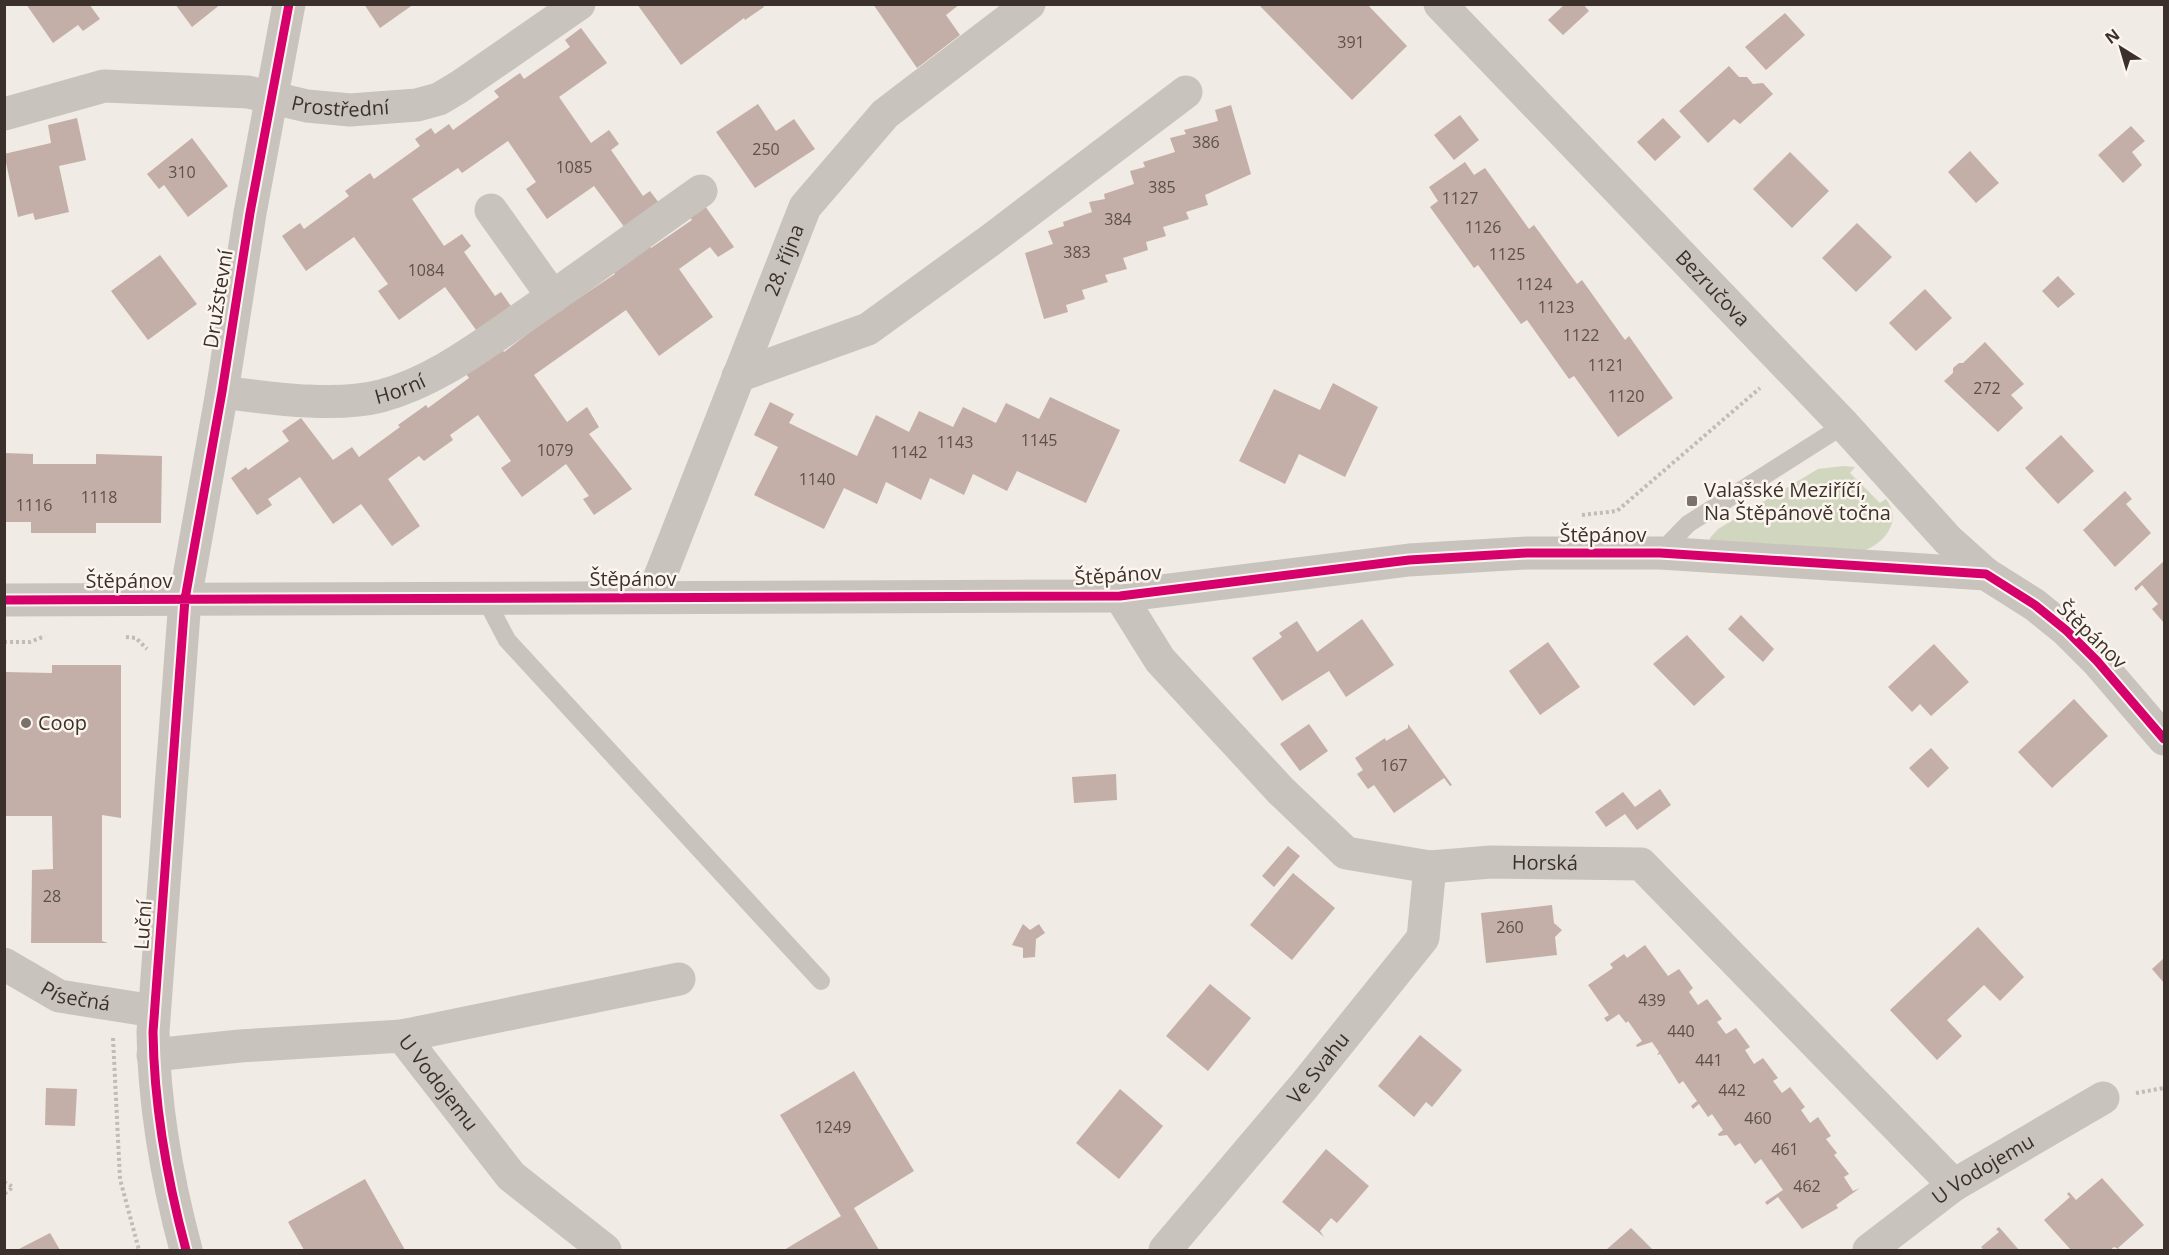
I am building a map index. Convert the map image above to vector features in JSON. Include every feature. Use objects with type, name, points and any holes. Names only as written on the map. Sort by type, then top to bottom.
[{"type":"street","name":"Družstevní","points":[[185,599],[222,392],[250,213],[274,97],[289,4]]},
{"type":"street","name":"Prostřední","points":[[4,114],[104,86],[221,90],[274,97],[307,106],[350,111],[402,108],[439,99],[579,4]]},
{"type":"street","name":"28. října","points":[[652,597],[805,207],[885,114],[1029,4]]},
{"type":"street","name":"Bezručova","points":[[1440,4],[1844,425],[1948,540],[1986,574]]},
{"type":"street","points":[[738,376],[868,328],[1001,232],[1186,92]]},
{"type":"street","name":"Horní","points":[[222,392],[285,400],[379,396],[426,380],[553,297],[701,191]]},
{"type":"street","points":[[490,210],[553,297]]},
{"type":"street","name":"Štěpánov","points":[[4,600],[1120,596],[1409,560],[1527,553],[1660,553],[1986,574],[2035,605],[2067,631],[2097,661],[2164,739]]},
{"type":"street","name":"Horská","points":[[1120,596],[1160,660],[1281,791],[1346,853],[1430,867],[1491,862],[1641,864],[1954,1185]]},
{"type":"street","name":"Luční","points":[[185,599],[154,1011],[153,1055],[168,1185],[186,1251]]},
{"type":"street","name":"Ve Svahu","points":[[1165,1251],[1304,1086],[1423,938],[1430,867]]},
{"type":"street","name":"Písečná","points":[[4,964],[59,996],[154,1011]]},
{"type":"street","points":[[402,1036],[679,979]]},
{"type":"street","name":"U Vodojemu","points":[[153,1055],[240,1046],[402,1036],[511,1176],[605,1251]]},
{"type":"street","name":"U Vodojemu","points":[[1869,1251],[1954,1185],[2103,1098]]},
{"type":"lane","name":"Štěpánov","points":[[1660,553],[1688,524],[1844,425]]},
{"type":"lane","points":[[484,598],[507,639],[821,981]]},
{"type":"path","points":[[1575,516],[1617,511],[1762,389],[1754,381]]},
{"type":"path","points":[[4,642],[30,642],[52,633]]},
{"type":"path","points":[[119,636],[136,638],[152,655]]},
{"type":"path","points":[[116,1005],[112,1026],[120,1179],[140,1251]]},
{"type":"path","points":[[4,1182],[13,1186],[4,1194]]},
{"type":"green space","points":[[1855,467],[1850,473],[1880,503],[1886,499],[1891,508],[1893,516],[1888,532],[1875,545],[1859,552],[1710,545],[1710,538],[1718,529],[1818,469]]},
{"type":"building","points":[[26,4],[89,4],[100,19],[83,31],[78,25],[53,43]]},
{"type":"building","points":[[175,4],[221,4],[192,27]]},
{"type":"building","points":[[364,4],[414,4],[380,28]]},
{"type":"building","points":[[637,4],[762,4],[764,7],[745,20],[744,18],[681,65]]},
{"type":"building","points":[[873,4],[960,4],[946,15],[960,35],[917,68]]},
{"type":"building","points":[[1258,4],[1367,4],[1407,46],[1352,100]]},
{"type":"building","points":[[1565,4],[1583,4],[1589,11],[1563,35],[1548,20]]},
{"type":"building","points":[[1785,13],[1805,35],[1766,70],[1745,47]]},
{"type":"building","points":[[581,28],[607,63],[559,97],[591,143],[609,130],[619,144],[611,150],[643,196],[650,191],[659,203],[625,228],[594,186],[547,219],[526,189],[536,182],[508,141],[462,173],[458,168],[412,199],[444,246],[462,234],[471,246],[464,252],[495,296],[501,292],[513,309],[479,334],[445,287],[399,320],[378,291],[388,284],[354,237],[306,271],[282,236],[300,223],[304,229],[349,196],[345,191],[370,173],[374,179],[420,146],[415,139],[431,128],[435,134],[449,124],[453,130],[499,97],[494,91],[520,73],[524,79],[570,47],[565,40]]},
{"type":"building","points":[[1729,66],[1739,77],[1747,77],[1753,84],[1763,83],[1773,94],[1740,124],[1734,119],[1708,143],[1679,111]]},
{"type":"building","points":[[758,104],[776,131],[794,119],[815,149],[755,188],[716,132]]},
{"type":"building","points":[[1231,105],[1251,174],[1205,195],[1208,205],[1186,212],[1189,219],[1163,227],[1166,236],[1146,242],[1148,250],[1123,258],[1127,269],[1105,275],[1108,282],[1082,290],[1085,299],[1066,305],[1068,312],[1044,319],[1025,253],[1053,244],[1048,231],[1064,226],[1063,222],[1092,212],[1089,202],[1105,199],[1104,194],[1134,184],[1130,171],[1145,167],[1143,162],[1175,152],[1170,138],[1186,134],[1184,130],[1218,121],[1215,110]]},
{"type":"building","points":[[1460,115],[1479,140],[1454,160],[1434,135]]},
{"type":"building","points":[[77,118],[86,160],[59,166],[69,212],[35,220],[33,213],[18,217],[4,154],[51,143],[48,125]]},
{"type":"building","points":[[1663,118],[1681,137],[1655,161],[1637,142]]},
{"type":"building","points":[[2131,126],[2145,141],[2132,152],[2142,165],[2123,183],[2098,155]]},
{"type":"building","points":[[192,138],[228,186],[188,217],[164,185],[159,189],[147,174]]},
{"type":"building","points":[[1970,151],[1999,183],[1976,203],[1948,172]]},
{"type":"building","points":[[1790,152],[1829,191],[1792,228],[1753,189]]},
{"type":"building","points":[[1465,162],[1474,175],[1485,168],[1529,229],[1534,225],[1577,284],[1582,280],[1625,340],[1629,336],[1673,398],[1618,437],[1574,376],[1569,379],[1527,320],[1521,324],[1478,265],[1474,268],[1430,207],[1438,201],[1429,187]]},
{"type":"building","points":[[705,206],[734,247],[718,257],[710,247],[679,269],[713,317],[659,356],[626,310],[534,375],[567,422],[587,407],[599,427],[589,434],[632,489],[594,515],[583,499],[589,496],[566,464],[522,497],[501,468],[511,461],[478,415],[450,435],[453,440],[424,461],[419,456],[388,479],[420,526],[392,546],[361,504],[333,524],[300,477],[268,499],[272,505],[257,515],[231,478],[246,467],[248,470],[289,441],[282,431],[301,418],[333,460],[352,447],[359,457],[400,427],[398,425],[426,405],[428,408],[469,378],[462,368],[497,344],[504,352],[543,322],[615,274],[608,264],[644,239],[651,248],[692,220],[690,217]]},
{"type":"building","points":[[1857,223],[1892,257],[1856,292],[1822,258]]},
{"type":"building","points":[[160,255],[197,304],[148,340],[111,291]]},
{"type":"building","points":[[2058,276],[2075,294],[2058,308],[2042,291]]},
{"type":"building","points":[[1925,289],[1952,318],[1916,351],[1889,323]]},
{"type":"building","points":[[1985,342],[2024,384],[2011,395],[2023,408],[1998,432],[1944,381],[1953,373],[1953,368],[1963,363]]},
{"type":"building","points":[[1333,383],[1378,407],[1345,477],[1299,454],[1285,484],[1239,461],[1274,389],[1320,410]]},
{"type":"building","points":[[1050,397],[1120,430],[1086,503],[1017,471],[1007,491],[973,474],[964,495],[930,478],[921,500],[886,482],[877,504],[844,488],[824,529],[754,495],[778,447],[754,435],[770,402],[794,414],[789,423],[857,456],[876,415],[909,432],[919,411],[953,427],[963,407],[996,423],[1006,403],[1039,419]]},
{"type":"building","points":[[2061,435],[2094,471],[2058,504],[2025,468]]},
{"type":"building","points":[[4,453],[33,454],[33,464],[96,464],[96,454],[162,456],[161,523],[96,523],[96,533],[31,533],[31,522],[4,522]]},
{"type":"building","points":[[2125,491],[2132,499],[2126,504],[2151,533],[2115,567],[2083,530]]},
{"type":"building","points":[[2164,561],[2164,623],[2152,609],[2158,604],[2142,585],[2136,591],[2134,588]]},
{"type":"building","points":[[1741,615],[1774,649],[1763,662],[1728,629]]},
{"type":"building","points":[[1362,619],[1394,665],[1346,697],[1329,671],[1282,701],[1252,658],[1282,637],[1279,633],[1297,621],[1317,652]]},
{"type":"building","points":[[1687,635],[1725,677],[1694,706],[1653,664]]},
{"type":"building","points":[[1548,642],[1580,687],[1540,715],[1509,671]]},
{"type":"building","points":[[1934,644],[1969,682],[1931,716],[1920,704],[1912,712],[1888,687]]},
{"type":"building","points":[[52,665],[121,665],[121,818],[102,815],[102,941],[108,943],[31,943],[32,870],[53,869],[52,816],[4,816],[4,672],[52,673]]},
{"type":"building","points":[[2074,699],[2108,736],[2052,788],[2018,752]]},
{"type":"building","points":[[1309,724],[1328,751],[1300,771],[1280,744]]},
{"type":"building","points":[[1408,724],[1452,785],[1450,786],[1444,778],[1394,813],[1374,785],[1368,789],[1357,774],[1363,770],[1355,758],[1385,738],[1386,741],[1408,728]]},
{"type":"building","points":[[1931,748],[1949,768],[1928,788],[1909,768]]},
{"type":"building","points":[[1116,774],[1117,800],[1074,803],[1072,777]]},
{"type":"building","points":[[1660,789],[1671,805],[1637,830],[1625,814],[1606,827],[1595,812],[1623,792],[1635,807]]},
{"type":"building","points":[[1288,846],[1300,856],[1274,887],[1262,876]]},
{"type":"building","points":[[1293,873],[1335,908],[1292,960],[1250,925]]},
{"type":"building","points":[[1552,905],[1554,923],[1562,930],[1555,937],[1557,955],[1486,963],[1481,913]]},
{"type":"building","points":[[1023,924],[1030,930],[1039,924],[1045,933],[1036,939],[1035,957],[1023,958],[1023,948],[1012,945]]},
{"type":"building","points":[[1978,927],[2024,977],[2000,1001],[1984,985],[1947,1020],[1962,1036],[1937,1060],[1890,1010]]},
{"type":"building","points":[[1645,945],[1668,976],[1679,969],[1693,988],[1689,992],[1698,1005],[1707,999],[1722,1019],[1717,1022],[1726,1034],[1736,1028],[1750,1047],[1745,1050],[1754,1064],[1763,1058],[1778,1078],[1773,1081],[1782,1093],[1790,1087],[1805,1107],[1801,1110],[1810,1123],[1818,1117],[1831,1136],[1826,1139],[1837,1153],[1834,1155],[1849,1174],[1844,1177],[1853,1191],[1860,1188],[1836,1205],[1838,1208],[1802,1229],[1778,1197],[1767,1205],[1765,1202],[1783,1190],[1761,1159],[1755,1164],[1740,1143],[1735,1146],[1727,1135],[1719,1136],[1718,1134],[1723,1130],[1712,1114],[1708,1117],[1699,1104],[1693,1109],[1691,1106],[1697,1101],[1683,1081],[1679,1084],[1660,1054],[1657,1055],[1659,1052],[1652,1042],[1637,1047],[1636,1045],[1642,1041],[1628,1021],[1626,1023],[1619,1014],[1607,1022],[1604,1018],[1609,1015],[1588,985],[1613,968],[1610,964],[1624,954],[1627,958]]},
{"type":"building","points":[[2164,958],[2164,983],[2152,969]]},
{"type":"building","points":[[1210,984],[1251,1018],[1208,1071],[1166,1036]]},
{"type":"building","points":[[1420,1035],[1462,1070],[1432,1107],[1426,1102],[1414,1117],[1378,1086]]},
{"type":"building","points":[[854,1071],[914,1171],[854,1208],[879,1250],[784,1250],[841,1216],[780,1115]]},
{"type":"building","points":[[46,1088],[77,1089],[75,1126],[45,1125]]},
{"type":"building","points":[[1120,1089],[1163,1126],[1119,1179],[1076,1143]]},
{"type":"building","points":[[1326,1149],[1369,1186],[1337,1223],[1331,1218],[1320,1231],[1324,1237],[1282,1202]]},
{"type":"building","points":[[2102,1178],[2144,1225],[2118,1248],[2121,1250],[2114,1247],[2110,1250],[2071,1250],[2044,1220],[2070,1197],[2067,1194],[2069,1192],[2076,1200]]},
{"type":"building","points":[[365,1179],[405,1250],[304,1250],[288,1222]]},
{"type":"building","points":[[1999,1227],[2019,1250],[1984,1250],[1981,1247],[1999,1232],[1996,1229]]},
{"type":"building","points":[[1631,1228],[1653,1250],[1606,1250]]},
{"type":"building","points":[[50,1233],[60,1250],[17,1250]]},
{"type":"cycle path","points":[[186,1250],[163,1142],[156,1087],[153,1032],[185,599],[222,392],[250,213],[289,4]]},
{"type":"cycle path","points":[[4,600],[1120,596],[1409,560],[1527,553],[1660,553],[1986,574],[2035,605],[2067,631],[2097,661],[2164,739]]},
{"type":"place","name":"Valašské Meziříčí, Na Štěpánově točna","points":[[1692,501]]},
{"type":"place","name":"Coop","points":[[26,723]]}]
